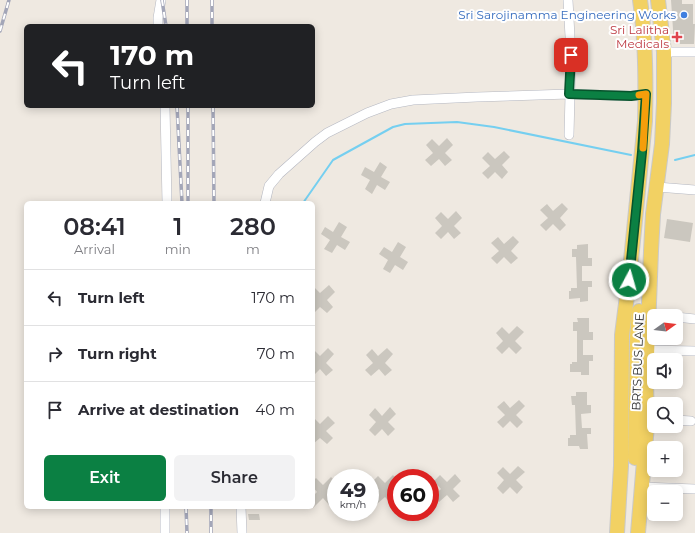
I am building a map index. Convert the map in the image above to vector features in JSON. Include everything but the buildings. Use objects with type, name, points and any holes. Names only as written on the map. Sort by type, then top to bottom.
[{"type":"main road","points":[[617,533],[621,466],[622,334],[642,152],[646,94],[644,42],[640,0]]},
{"type":"main road","name":"BRTS BUS LANE","points":[[630,533],[636,435],[637,338],[645,223],[656,111],[656,58],[651,0]]},
{"type":"main road","points":[[648,309],[650,251],[662,144],[664,103],[664,52],[658,0]]},
{"type":"main road","points":[[647,345],[650,397]]},
{"type":"main road","points":[[638,533],[642,487],[647,466]]},
{"type":"street","points":[[158,24],[161,0]]},
{"type":"street","points":[[568,0],[571,55],[569,135]]},
{"type":"street","points":[[664,52],[695,52]]},
{"type":"street","points":[[265,201],[269,186],[279,174],[314,142],[327,133],[391,104],[413,100],[569,94],[631,96],[646,94]]},
{"type":"street","points":[[166,108],[167,201]]},
{"type":"street","points":[[657,187],[695,190]]},
{"type":"street","points":[[683,318],[695,319]]},
{"type":"street","points":[[647,350],[695,351]]},
{"type":"street","points":[[683,420],[691,421]]},
{"type":"street","points":[[642,487],[695,489]]},
{"type":"street","points":[[165,533],[166,509]]},
{"type":"street","points":[[241,509],[242,533]]},
{"type":"waterway","points":[[304,201],[333,160],[393,127],[405,124],[457,122],[494,127],[631,155]]},
{"type":"waterway","points":[[675,160],[695,155]]},
{"type":"railway","points":[[0,31],[9,0]]},
{"type":"railway","points":[[162,0],[166,24]]},
{"type":"railway","points":[[187,0],[187,24]]},
{"type":"railway","points":[[212,0],[212,24]]},
{"type":"railway","points":[[177,108],[182,201]]},
{"type":"railway","points":[[188,108],[188,201]]},
{"type":"railway","points":[[213,108],[214,201]]},
{"type":"railway","points":[[186,509],[187,533]]},
{"type":"railway","points":[[211,509],[211,533]]},
{"type":"slow traffic","points":[[639,95],[646,94],[643,148]]},
{"type":"place","name":"Sri Sarojinamma Engineering Works","points":[[684,15]]},
{"type":"place","name":"Sri Lalitha Medicals","points":[[677,37]]},
{"type":"route","points":[[571,55],[569,94],[631,96],[646,94],[645,121],[629,280]]}]
